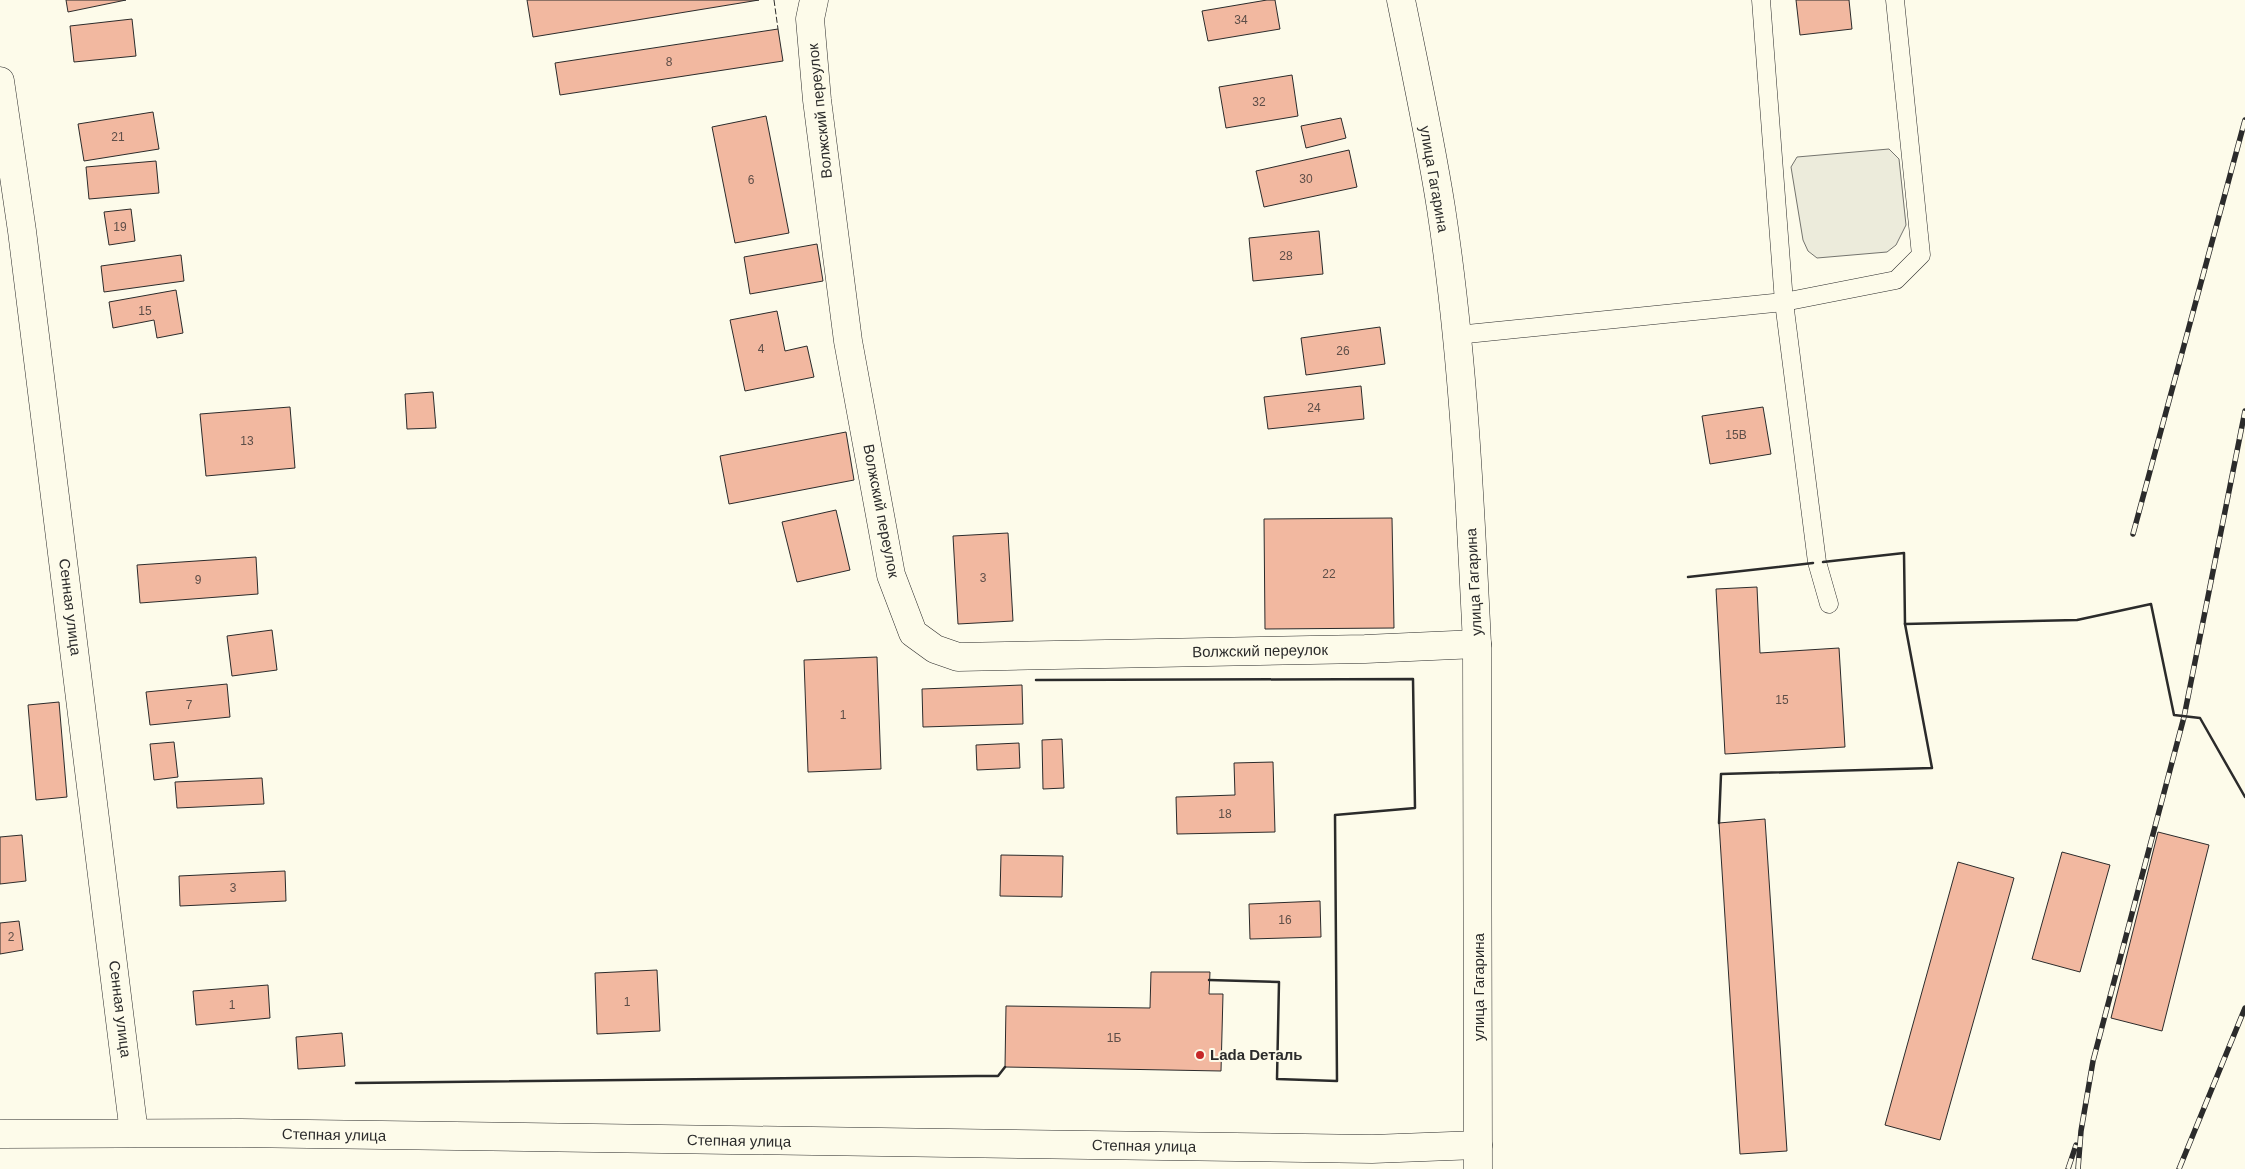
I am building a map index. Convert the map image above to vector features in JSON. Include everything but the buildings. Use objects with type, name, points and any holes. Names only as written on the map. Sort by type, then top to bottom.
[{"type":"street","name":"Волжский переулок","points":[[814,0],[810,19],[817,100],[848,341],[892,575],[913,633],[935,649],[958,657],[1355,649],[1477,644]]},
{"type":"street","name":"улица Гагарина","points":[[1401,0],[1441,207],[1457,335],[1473,559],[1477,644],[1480,1089],[1478,1157]]},
{"type":"street","name":"Сенная улица","points":[[0,81],[24,241],[134,1133]]},
{"type":"street","name":"Степная улица","points":[[0,1134],[134,1133],[1372,1149],[1478,1157]]},
{"type":"lane","points":[[1761,0],[1784,302],[1817,562],[1829,604]]},
{"type":"lane","points":[[1457,335],[1784,302],[1896,280],[1921,255],[1895,0]]},
{"type":"shaded area","points":[[1889,149],[1899,159],[1906,225],[1896,245],[1887,252],[1817,258],[1808,251],[1803,240],[1791,167],[1797,157]]},
{"type":"railway","points":[[2133,534],[2245,120]]},
{"type":"railway","points":[[2078,1169],[2081,1131],[2093,1061],[2184,717],[2245,411]]},
{"type":"railway","points":[[2179,1169],[2245,1008]]},
{"type":"railway","points":[[2068,1169],[2076,1145]]},
{"type":"fence","points":[[774,0],[778,29]]},
{"type":"wall","points":[[1823,562],[1904,553],[1905,624]]},
{"type":"wall","points":[[1688,577],[1813,563]]},
{"type":"wall","points":[[1719,823],[1721,774],[1932,768],[1905,624],[2077,620],[2151,604],[2174,715],[2200,718],[2245,797]]},
{"type":"wall","points":[[1036,680],[1413,679],[1415,808],[1335,815],[1337,1081],[1277,1079],[1279,982],[1209,980]]},
{"type":"wall","points":[[356,1083],[998,1076],[1005,1067]]},
{"type":"place","name":"Lada Dеталь","points":[[1200,1055]]}]
